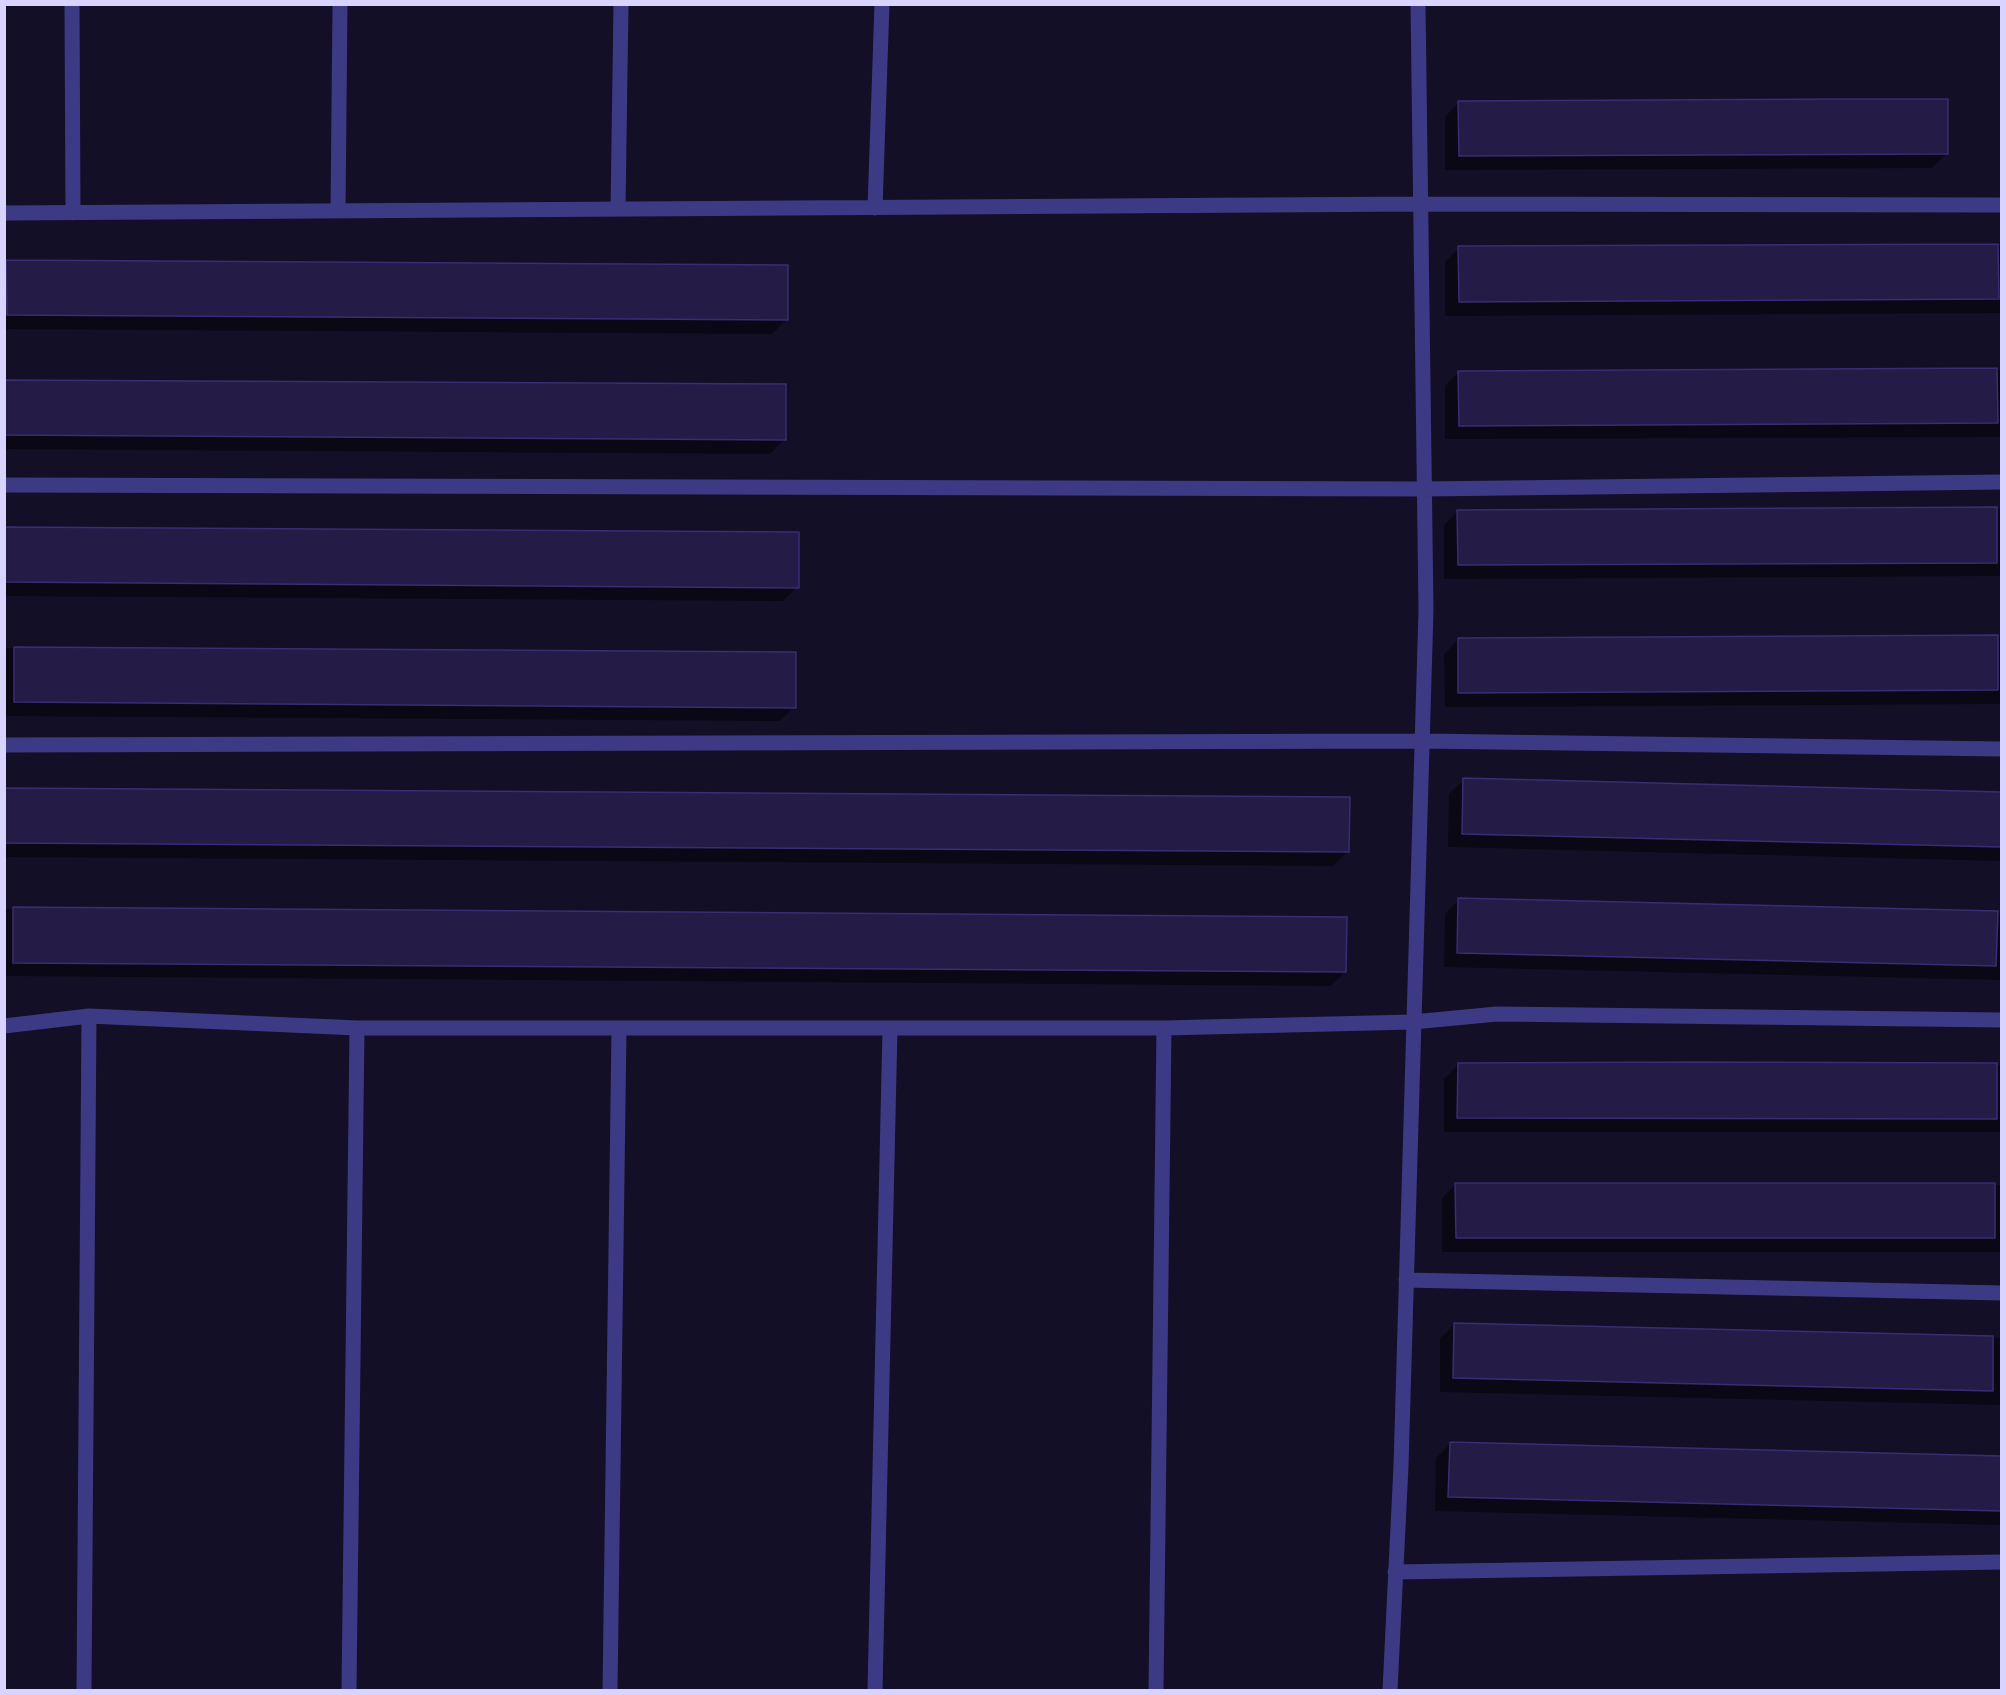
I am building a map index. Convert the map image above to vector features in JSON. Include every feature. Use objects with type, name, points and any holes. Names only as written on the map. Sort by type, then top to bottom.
[{"type":"street","points":[[72,4],[73,213]]},
{"type":"street","points":[[338,211],[340,4]]},
{"type":"street","points":[[618,209],[621,4]]},
{"type":"street","points":[[875,208],[882,4]]},
{"type":"street","points":[[1389,1690],[1401,1466],[1426,610],[1418,4]]},
{"type":"street","points":[[4,213],[1420,204],[2001,205]]},
{"type":"street","points":[[4,486],[1424,489],[2001,482]]},
{"type":"street","points":[[4,745],[1422,741],[2001,749]]},
{"type":"street","points":[[4,1026],[89,1016],[357,1028],[1164,1028],[1413,1022],[1497,1014],[2001,1020]]},
{"type":"street","points":[[84,1690],[89,1016]]},
{"type":"street","points":[[350,1690],[357,1028]]},
{"type":"street","points":[[610,1690],[619,1028]]},
{"type":"street","points":[[875,1690],[890,1028]]},
{"type":"street","points":[[1156,1690],[1164,1028]]},
{"type":"street","points":[[1406,1280],[2001,1293]]},
{"type":"street","points":[[1395,1572],[2001,1562]]},
{"type":"building","points":[[1948,99],[1948,154],[1459,156],[1458,101]]},
{"type":"building","points":[[1998,244],[1999,299],[1459,302],[1458,246]]},
{"type":"building","points":[[6,260],[788,265],[788,320],[7,315]]},
{"type":"building","points":[[1997,368],[1998,423],[1459,426],[1458,371]]},
{"type":"building","points":[[4,380],[786,384],[786,440],[4,435]]},
{"type":"building","points":[[1997,507],[1997,563],[1458,565],[1457,510]]},
{"type":"building","points":[[4,527],[799,532],[799,588],[4,582]]},
{"type":"building","points":[[1998,635],[1998,690],[1458,693],[1458,638]]},
{"type":"building","points":[[14,647],[796,652],[796,708],[14,702]]},
{"type":"building","points":[[1463,778],[2001,792],[2001,847],[1462,834]]},
{"type":"building","points":[[4,788],[1350,797],[1349,852],[4,843]]},
{"type":"building","points":[[1458,898],[1998,911],[1996,966],[1457,953]]},
{"type":"building","points":[[13,907],[1347,917],[1346,972],[13,963]]},
{"type":"building","points":[[1458,1063],[1997,1063],[1997,1119],[1457,1118]]},
{"type":"building","points":[[1455,1183],[1995,1183],[1995,1238],[1456,1238]]},
{"type":"building","points":[[1454,1323],[1993,1336],[1993,1391],[1453,1378]]},
{"type":"building","points":[[1450,1442],[2001,1456],[2001,1511],[1448,1497]]}]
